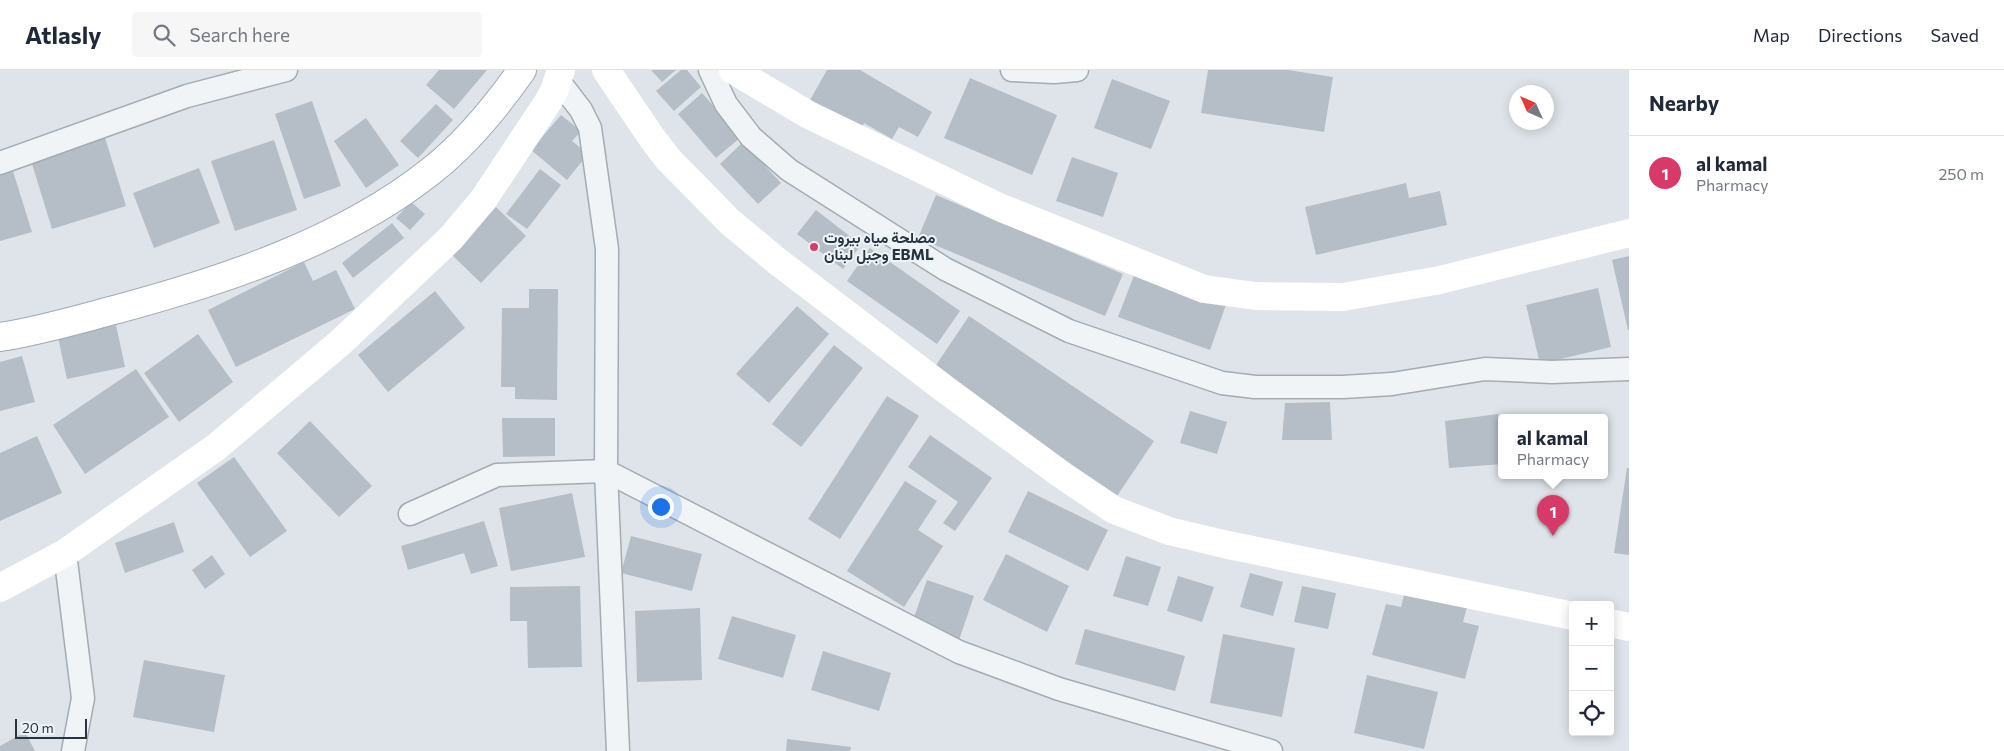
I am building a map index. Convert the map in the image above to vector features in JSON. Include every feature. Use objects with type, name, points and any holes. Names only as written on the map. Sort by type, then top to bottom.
[{"type":"main road","points":[[0,337],[31,332],[150,300],[266,262],[371,213],[432,171],[478,126],[522,70]]},
{"type":"main road","points":[[606,70],[668,159],[730,222],[777,261],[946,390],[1062,476],[1114,510],[1169,531],[1228,545],[1569,615]]},
{"type":"main road","points":[[733,70],[809,115],[999,207],[1204,289],[1256,296],[1343,297],[1440,280],[1629,233]]},
{"type":"main road","points":[[0,588],[65,553],[215,448],[318,361],[437,253],[483,200],[548,102],[560,75]]},
{"type":"main road","points":[[1614,624],[1629,627]]},
{"type":"street","points":[[0,163],[187,96],[286,70]]},
{"type":"street","points":[[710,70],[726,104],[751,137],[781,163],[945,270],[1069,330],[1222,383],[1255,387],[1343,387],[1392,384],[1485,369],[1552,372],[1629,369]]},
{"type":"street","points":[[1012,70],[1054,72],[1077,70]]},
{"type":"street","points":[[560,75],[590,128],[607,249],[606,471],[618,751]]},
{"type":"street","points":[[410,514],[497,476],[606,471],[959,652],[1059,689],[1271,751]]},
{"type":"street","points":[[65,553],[83,698],[73,751]]},
{"type":"building","points":[[439,70],[487,70],[454,109],[426,85]]},
{"type":"building","points":[[651,70],[676,70],[662,82]]},
{"type":"building","points":[[681,70],[687,70],[701,87],[674,111],[656,91]]},
{"type":"building","points":[[827,70],[860,70],[932,112],[918,137],[899,127],[892,139],[864,123],[861,129],[810,100]]},
{"type":"building","points":[[1208,70],[1288,70],[1333,77],[1324,132],[1201,113]]},
{"type":"building","points":[[970,78],[1057,115],[1032,175],[944,138]]},
{"type":"building","points":[[1112,79],[1170,101],[1151,149],[1094,128]]},
{"type":"building","points":[[702,93],[741,137],[716,158],[678,114]]},
{"type":"building","points":[[312,101],[341,186],[304,199],[275,114]]},
{"type":"building","points":[[436,104],[453,120],[418,158],[400,141]]},
{"type":"building","points":[[561,115],[581,131],[572,141],[588,154],[567,180],[531,150]]},
{"type":"building","points":[[366,118],[399,165],[366,188],[334,141]]},
{"type":"building","points":[[103,131],[126,206],[52,229],[29,154]]},
{"type":"building","points":[[274,140],[297,210],[235,231],[211,161]]},
{"type":"building","points":[[743,142],[781,183],[758,204],[720,164]]},
{"type":"building","points":[[1072,157],[1118,173],[1103,217],[1056,201]]},
{"type":"building","points":[[12,168],[32,232],[0,241],[0,171]]},
{"type":"building","points":[[199,168],[220,223],[154,248],[133,193]]},
{"type":"building","points":[[540,169],[561,185],[527,229],[506,214]]},
{"type":"building","points":[[1406,183],[1409,198],[1440,191],[1447,225],[1316,255],[1305,207]]},
{"type":"building","points":[[936,195],[1123,274],[1105,316],[918,238]]},
{"type":"building","points":[[411,202],[425,214],[410,230],[396,218]]},
{"type":"building","points":[[496,207],[526,236],[481,283],[451,254]]},
{"type":"building","points":[[816,210],[861,245],[843,269],[797,234]]},
{"type":"building","points":[[392,223],[404,238],[353,278],[342,263]]},
{"type":"building","points":[[870,248],[960,311],[937,344],[847,281]]},
{"type":"building","points":[[1629,256],[1629,330],[1628,330],[1612,260]]},
{"type":"building","points":[[304,262],[313,281],[336,270],[355,309],[236,367],[208,310]]},
{"type":"building","points":[[1136,270],[1227,302],[1210,350],[1118,317]]},
{"type":"building","points":[[1598,288],[1611,347],[1540,364],[1526,305]]},
{"type":"building","points":[[529,289],[558,289],[557,400],[515,399],[515,387],[501,387],[502,308],[529,308]]},
{"type":"building","points":[[435,291],[465,328],[388,392],[358,355]]},
{"type":"building","points":[[797,306],[829,334],[769,403],[736,374]]},
{"type":"building","points":[[969,316],[1154,441],[1115,499],[930,374]]},
{"type":"building","points":[[116,325],[125,367],[67,379],[58,337]]},
{"type":"building","points":[[198,334],[233,382],[179,422],[144,373]]},
{"type":"building","points":[[834,345],[863,368],[801,447],[772,424]]},
{"type":"building","points":[[22,356],[35,402],[0,411],[0,362]]},
{"type":"building","points":[[136,369],[169,417],[85,474],[53,425]]},
{"type":"building","points":[[887,396],[919,416],[840,539],[808,519]]},
{"type":"building","points":[[1330,402],[1332,440],[1282,440],[1285,403]]},
{"type":"building","points":[[1190,411],[1227,422],[1217,454],[1180,443]]},
{"type":"building","points":[[1498,414],[1498,464],[1449,468],[1445,421]]},
{"type":"building","points":[[502,418],[555,418],[555,456],[503,457]]},
{"type":"building","points":[[310,421],[372,486],[339,517],[277,453]]},
{"type":"building","points":[[930,435],[992,478],[955,531],[943,523],[958,502],[908,467]]},
{"type":"building","points":[[37,436],[62,493],[0,521],[0,453]]},
{"type":"building","points":[[234,457],[287,531],[250,557],[197,483]]},
{"type":"building","points":[[1627,468],[1629,468],[1629,555],[1614,553]]},
{"type":"building","points":[[905,481],[937,501],[918,530],[943,546],[904,607],[847,571]]},
{"type":"building","points":[[1028,491],[1108,530],[1088,571],[1008,532]]},
{"type":"building","points":[[572,493],[585,557],[511,571],[499,508]]},
{"type":"building","points":[[484,521],[498,566],[471,574],[464,553],[408,570],[401,546]]},
{"type":"building","points":[[174,522],[184,552],[125,573],[115,543]]},
{"type":"building","points":[[631,536],[702,554],[692,591],[621,573]]},
{"type":"building","points":[[1006,554],[1069,586],[1047,632],[983,600]]},
{"type":"building","points":[[212,555],[225,574],[205,589],[192,570]]},
{"type":"building","points":[[1126,556],[1161,567],[1148,606],[1113,596]]},
{"type":"building","points":[[1250,573],[1283,582],[1273,616],[1240,607]]},
{"type":"building","points":[[1178,576],[1214,587],[1202,622],[1167,611]]},
{"type":"building","points":[[927,580],[974,596],[958,643],[911,626]]},
{"type":"building","points":[[580,586],[582,667],[528,668],[527,621],[510,621],[510,587]]},
{"type":"building","points":[[1302,586],[1336,593],[1328,629],[1294,622]]},
{"type":"building","points":[[1405,591],[1467,607],[1463,622],[1479,626],[1465,679],[1372,655],[1386,604],[1401,607]]},
{"type":"building","points":[[700,608],[702,680],[637,682],[635,611]]},
{"type":"building","points":[[732,616],[796,635],[783,678],[718,659]]},
{"type":"building","points":[[1085,629],[1185,656],[1175,691],[1075,664]]},
{"type":"building","points":[[1223,634],[1295,648],[1282,717],[1210,703]]},
{"type":"building","points":[[823,651],[891,673],[879,711],[811,690]]},
{"type":"building","points":[[144,660],[225,675],[214,732],[133,717]]},
{"type":"building","points":[[1367,675],[1438,692],[1424,749],[1354,733]]},
{"type":"building","points":[[25,732],[35,751],[0,751],[0,746]]},
{"type":"building","points":[[787,739],[851,747],[850,751],[786,751]]},
{"type":"place","name":"مصلحة مياه بيروت وجبل لبنان EBML","points":[[814,247]]},
{"type":"place","name":"al kamal","points":[[1553,536]]}]
